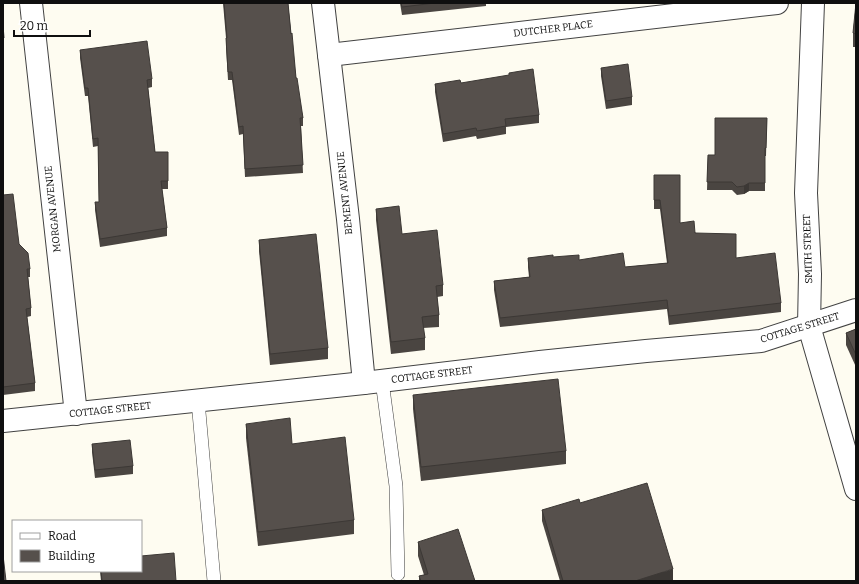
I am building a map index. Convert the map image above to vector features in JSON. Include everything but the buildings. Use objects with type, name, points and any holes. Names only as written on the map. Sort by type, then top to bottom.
[{"type":"street","name":"MORGAN AVENUE","points":[[31,3],[76,414]]},
{"type":"street","name":"BEMENT AVENUE","points":[[323,3],[348,220],[373,382]]},
{"type":"street","name":"DUTCHER PLACE","points":[[329,55],[777,3]]},
{"type":"street","name":"SMITH STREET","points":[[812,3],[806,193],[810,278],[808,326],[856,489]]},
{"type":"street","name":"COTTAGE STREET","points":[[3,421],[373,382],[646,351],[761,341],[856,310]]},
{"type":"lane","points":[[373,382],[396,486],[398,574]]},
{"type":"lane","points":[[198,401],[214,581]]}]
